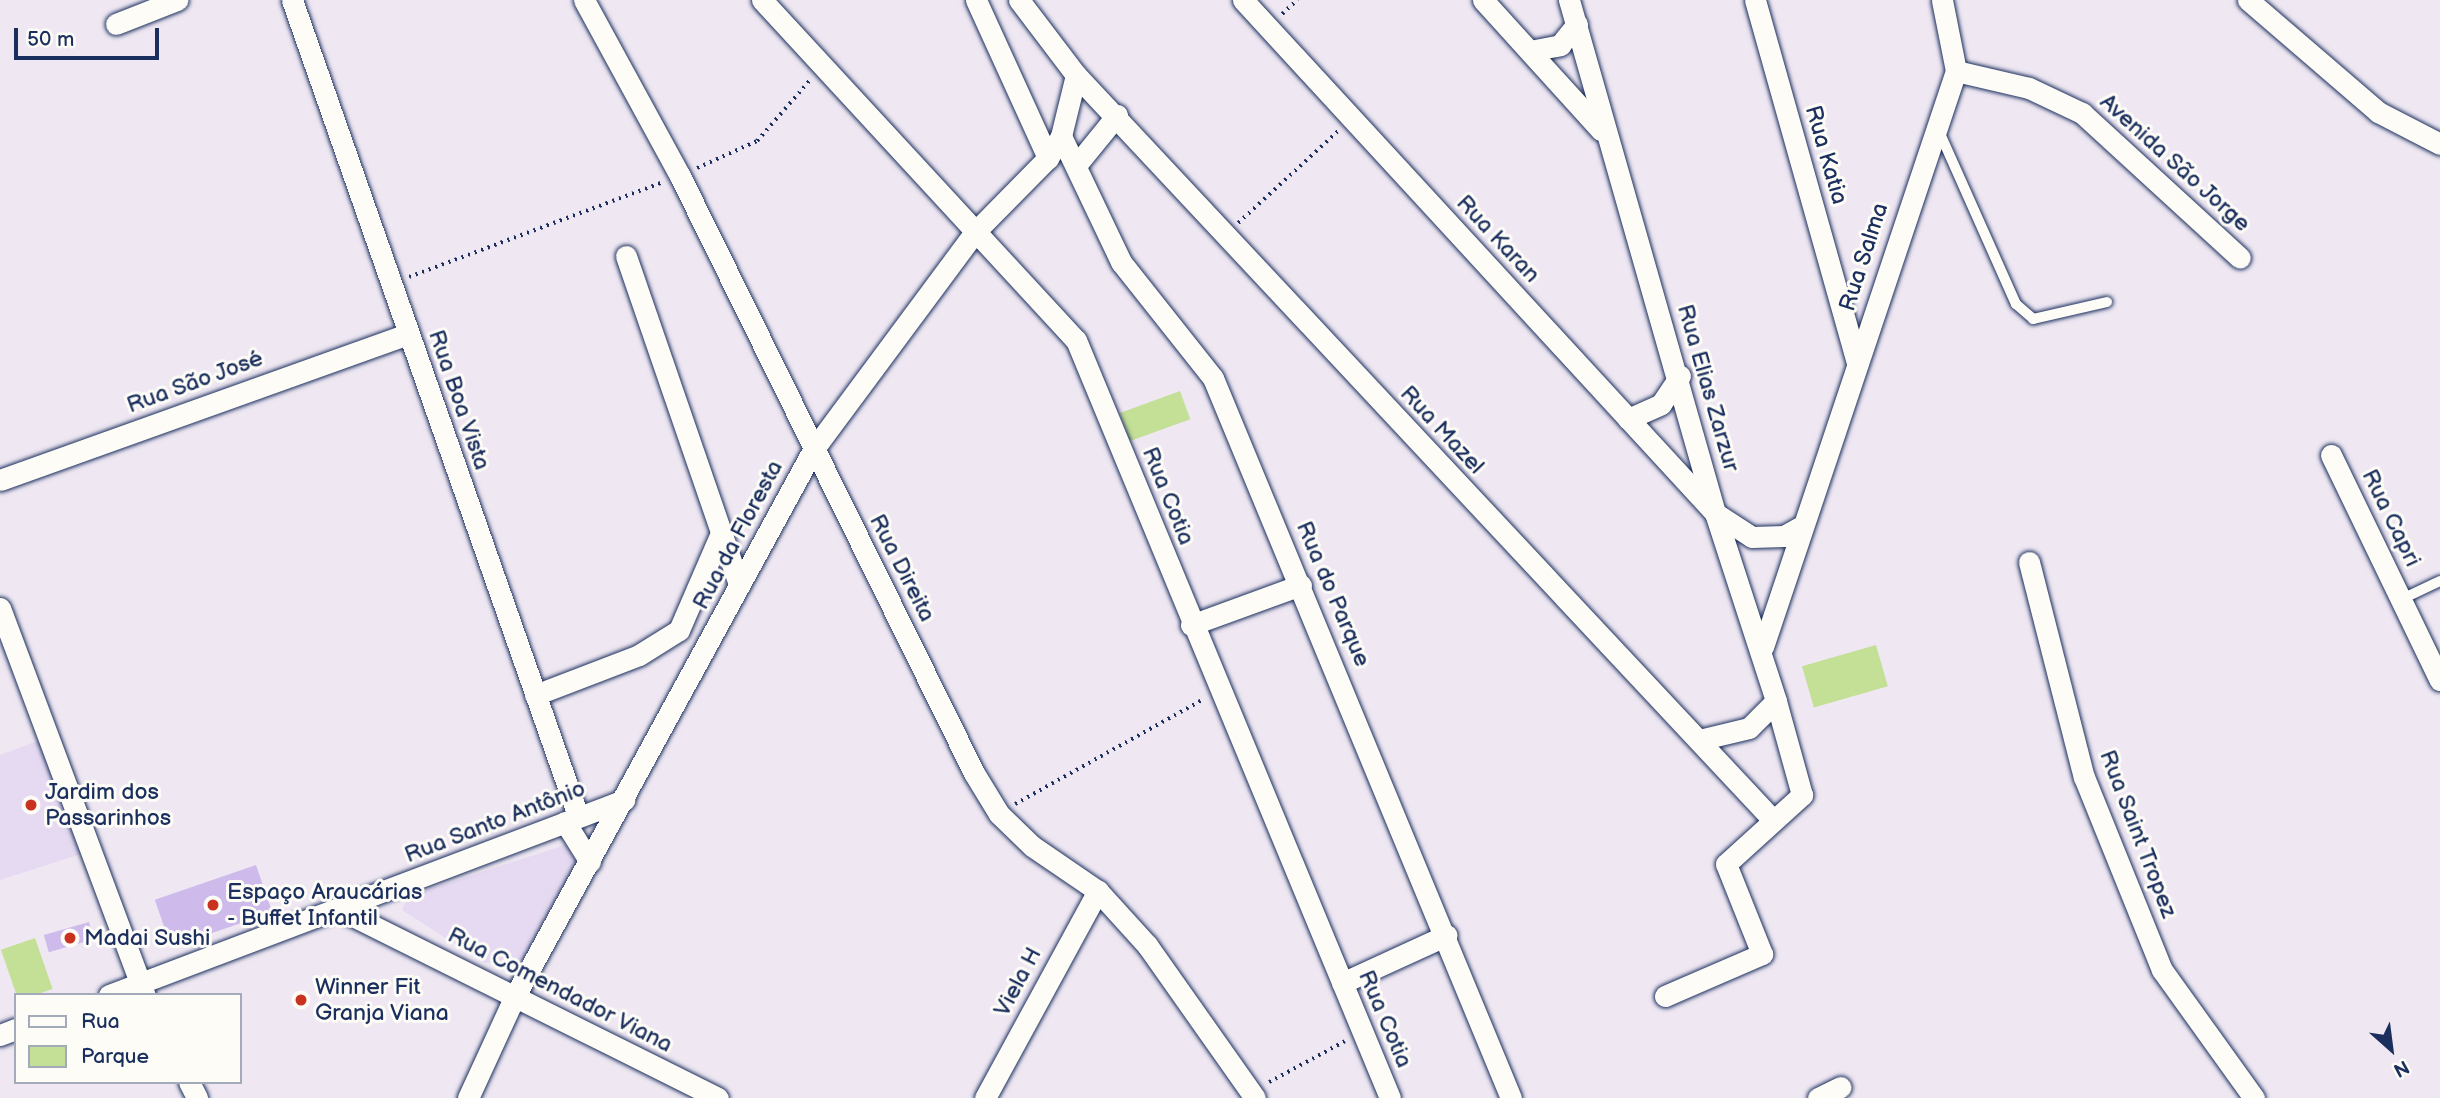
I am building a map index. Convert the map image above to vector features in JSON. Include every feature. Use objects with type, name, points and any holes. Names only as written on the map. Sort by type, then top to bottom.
[{"type":"street","points":[[116,24],[177,0]]},
{"type":"street","name":"Rua Boa Vista","points":[[292,0],[535,695],[571,819],[590,862]]},
{"type":"street","name":"Rua Direita","points":[[584,0],[680,176],[813,450],[999,814],[1032,846],[1098,891],[1176,981],[1252,1095]]},
{"type":"street","name":"Rua Cotia","points":[[762,0],[974,233],[1076,340],[1191,625],[1390,1098]]},
{"type":"street","points":[[976,0],[1048,158]]},
{"type":"street","name":"Rua Mazel","points":[[1019,0],[1076,75],[1117,116],[1224,236],[1772,819]]},
{"type":"street","name":"Rua Karan","points":[[1243,0],[1715,513]]},
{"type":"street","points":[[1483,0],[1605,134]]},
{"type":"street","name":"Rua Elias Zarzur","points":[[1569,0],[1605,134],[1679,376],[1715,513],[1763,647],[1802,795],[1796,807],[1772,819],[1726,864],[1762,954],[1665,996]]},
{"type":"street","name":"Rua Katia","points":[[1755,0],[1857,364]]},
{"type":"street","points":[[1942,0],[1956,71]]},
{"type":"street","points":[[2248,0],[2378,112],[2440,144]]},
{"type":"street","points":[[1530,51],[1560,45],[1577,24]]},
{"type":"street","name":"Rua Salma","points":[[1763,647],[1800,527],[1956,71]]},
{"type":"street","name":"Avenida São Jorge","points":[[1956,71],[2029,89],[2082,113],[2240,258]]},
{"type":"street","name":"Rua da Floresta","points":[[468,1098],[515,996],[813,450],[974,233],[1048,158],[1061,136],[1076,75]]},
{"type":"street","points":[[1078,163],[1117,116]]},
{"type":"street","name":"Rua do Parque","points":[[1061,136],[1078,163],[1121,262],[1213,378],[1447,935],[1511,1098]]},
{"type":"street","points":[[626,256],[739,584]]},
{"type":"street","name":"Rua São José","points":[[0,480],[408,334]]},
{"type":"street","points":[[1628,419],[1661,404],[1679,376]]},
{"type":"street","name":"Rua Capri","points":[[2331,455],[2440,680]]},
{"type":"street","points":[[1715,513],[1759,539],[1800,527]]},
{"type":"street","points":[[535,695],[639,655],[679,630],[721,533]]},
{"type":"street","name":"Rua Saint Tropez","points":[[2029,562],[2084,777],[2162,970],[2255,1098]]},
{"type":"street","points":[[1191,625],[1301,585]]},
{"type":"street","points":[[0,608],[143,989]]},
{"type":"street","points":[[1699,740],[1749,729],[1776,701]]},
{"type":"street","name":"Rua Santo Antônio","points":[[120,993],[143,989],[624,800]]},
{"type":"street","name":"Viela H","points":[[985,1098],[1098,891]]},
{"type":"street","name":"Rua Comendador Viana","points":[[341,910],[718,1098]]},
{"type":"street","points":[[1342,984],[1447,935]]},
{"type":"street","points":[[1818,1098],[1840,1087]]},
{"type":"lane","points":[[1936,123],[2016,304],[2033,319],[2107,302]]},
{"type":"lane","points":[[2402,599],[2440,581]]},
{"type":"path","points":[[391,284],[680,176],[757,141],[823,65]]},
{"type":"path","points":[[1224,236],[1352,118]]},
{"type":"path","points":[[999,814],[1219,692]]},
{"type":"path","points":[[1252,1095],[1362,1031]]},
{"type":"shaded area","name":"Jardim dos Passarinhos","points":[[40,740],[81,854],[0,880],[0,755]]},
{"type":"shaded area","points":[[571,843],[582,860],[528,959],[485,963],[402,910],[408,896]]},
{"type":"green space","points":[[1180,391],[1190,419],[1130,441],[1120,413]]},
{"type":"green space","points":[[1876,645],[1888,686],[1814,708],[1802,666]]},
{"type":"green space","points":[[35,938],[53,989],[41,993],[16,993],[1,950]]},
{"type":"building","name":"Espaço Araucárias - Buffet Infantil","points":[[256,865],[272,912],[171,947],[155,900]]},
{"type":"building","name":"Madai Sushi","points":[[89,922],[94,939],[49,952],[44,935]]},
{"type":"place","name":"Jardim dos Passarinhos","points":[[31,805]]},
{"type":"place","name":"Espaço Araucárias - Buffet Infantil","points":[[213,905]]},
{"type":"place","name":"Madai Sushi","points":[[70,938]]},
{"type":"place","name":"Winner Fit Granja Viana","points":[[301,1000]]}]
